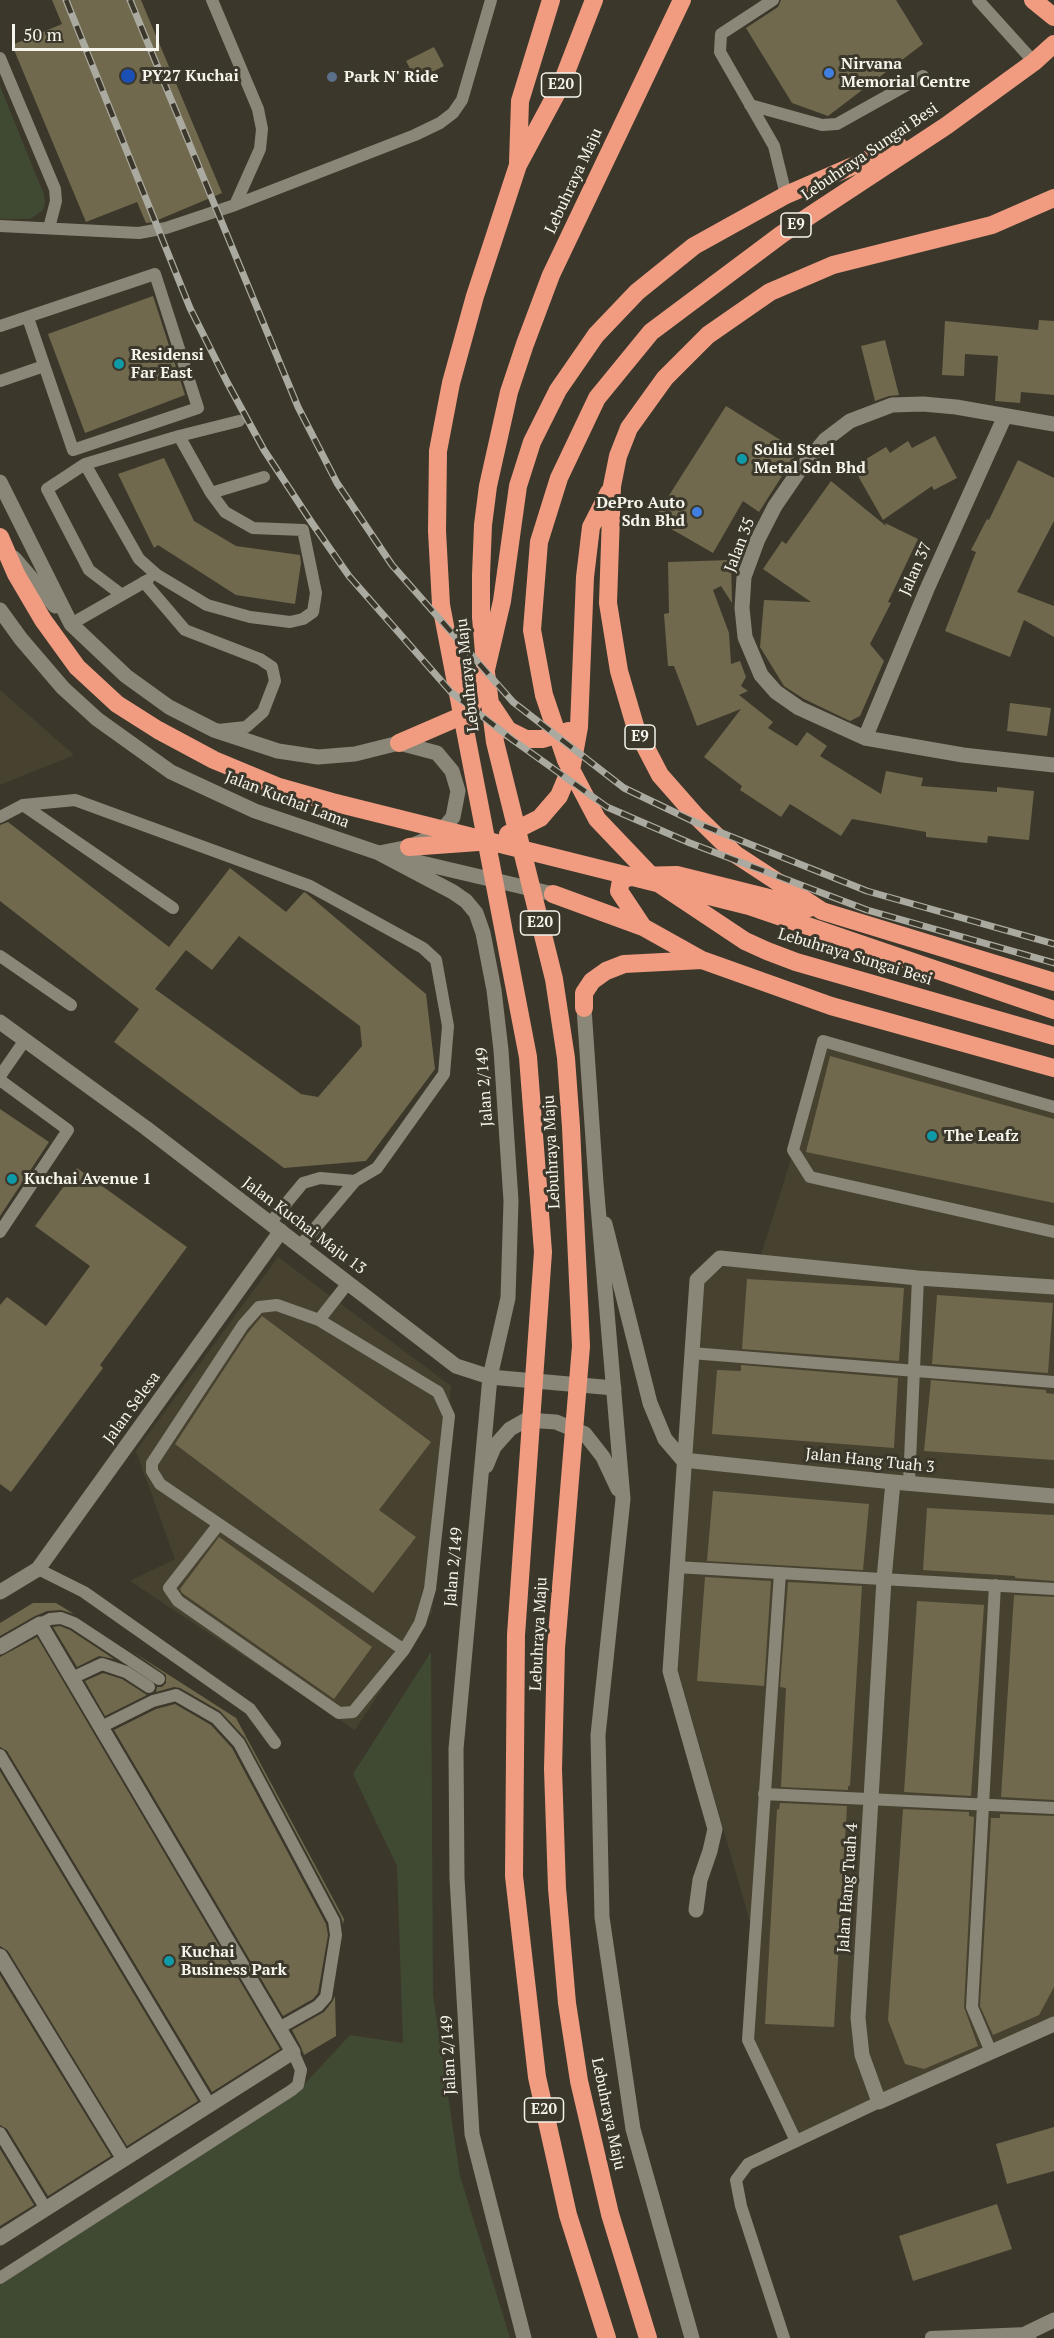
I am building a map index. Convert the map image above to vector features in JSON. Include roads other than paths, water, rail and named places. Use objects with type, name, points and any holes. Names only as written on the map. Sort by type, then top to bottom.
[{"type":"highway","points":[[518,165],[520,101],[551,0]]},
{"type":"highway","name":"Lebuhraya Maju","points":[[594,0],[561,85],[518,165],[475,296],[451,383],[438,451],[437,531],[441,605],[528,1057],[543,1252],[516,1635],[514,1876],[537,2077],[568,2215],[607,2338]]},
{"type":"highway","name":"Lebuhraya Maju","points":[[648,2338],[610,2214],[579,2081],[567,2003],[558,1888],[553,1769],[556,1648],[581,1346],[571,1127],[566,1058],[554,979],[495,742],[481,617],[483,525],[488,486],[509,392],[536,315],[571,232],[682,0]]},
{"type":"highway","points":[[1033,0],[1054,17]]},
{"type":"highway","name":"Lebuhraya Sungai Besi","points":[[1054,44],[1034,62],[946,126],[782,234],[651,332],[597,398],[559,478],[539,542],[532,630],[544,695],[566,760],[597,819],[658,883],[745,941],[796,962],[1054,1036]]},
{"type":"highway","points":[[399,743],[466,714],[481,691],[502,601],[518,486],[532,442],[558,390],[596,335],[615,313],[694,246],[786,195],[946,126]]},
{"type":"highway","name":"Lebuhraya Sungai Besi","points":[[1054,198],[992,225],[833,265],[770,292],[708,335],[665,378],[629,428],[618,456],[612,486],[608,603],[619,671],[636,729],[660,775],[696,816],[735,854],[822,911],[1054,982]]},
{"type":"highway","points":[[408,847],[463,844],[499,839],[540,818],[559,796],[572,765],[579,728],[585,577],[591,527],[612,486]]},
{"type":"highway","points":[[0,538],[26,592],[77,667],[117,704],[213,760],[279,787],[332,802],[759,909],[1054,1010]]},
{"type":"highway","points":[[481,691],[508,730],[526,739],[542,739],[579,728]]},
{"type":"highway","points":[[643,927],[626,905],[619,891],[621,880],[634,876],[677,875],[822,911]]},
{"type":"highway","points":[[553,894],[643,927],[702,960],[831,1006],[1054,1068]]},
{"type":"highway","points":[[584,1008],[584,993],[592,981],[606,971],[624,964],[702,960]]},
{"type":"street","name":"Jalan 35","points":[[1054,424],[956,406],[924,404],[892,405],[850,421],[825,440],[799,471],[776,506],[758,539],[744,577],[742,608],[746,637],[761,675],[776,692],[799,708],[865,738],[963,755],[1054,765]]},
{"type":"street","name":"Jalan 37","points":[[865,738],[927,589],[1005,416]]},
{"type":"street","points":[[0,482],[71,624]]},
{"type":"street","points":[[0,538],[36,585],[71,624],[126,676],[169,707],[214,730],[278,751],[318,757],[355,754],[399,743],[437,753],[452,771],[458,791],[453,817],[439,834],[408,847],[379,853]]},
{"type":"street","name":"Jalan Kuchai Lama","points":[[0,610],[21,639],[63,687],[97,719],[171,772],[255,811],[379,853],[553,894]]},
{"type":"street","name":"Jalan 2/149","points":[[379,853],[453,892],[466,901],[476,914],[495,990],[501,1050],[511,1201],[507,1298],[490,1377],[456,1749],[458,1889],[472,2134],[524,2338]]},
{"type":"street","points":[[584,1008],[596,1183],[623,1499],[598,1735],[602,1917],[633,2129],[692,2338]]},
{"type":"street","name":"Jalan Kuchai Maju 13","points":[[0,1022],[146,1128],[456,1366],[490,1377],[614,1388]]},
{"type":"street","points":[[596,1183],[612,1256],[650,1403],[665,1439],[683,1460]]},
{"type":"street","name":"Jalan Selesa","points":[[0,1592],[38,1569],[276,1227]]},
{"type":"street","points":[[696,1910],[700,1880],[710,1851],[714,1829],[670,1671],[697,1280],[720,1258],[918,1278],[1054,1287]]},
{"type":"street","points":[[480,1480],[494,1447],[510,1429],[526,1420],[556,1422],[585,1434],[603,1457],[623,1499]]},
{"type":"street","name":"Jalan Hang Tuah 3","points":[[683,1460],[901,1483],[1054,1496]]},
{"type":"street","name":"Jalan Hang Tuah 4","points":[[879,2102],[862,2055],[858,2018],[884,1579],[901,1483]]},
{"type":"street","points":[[0,1647],[40,1624],[293,2052],[0,2238]]},
{"type":"street","points":[[0,1956],[124,2159]]},
{"type":"street","points":[[879,2102],[1054,2024]]},
{"type":"street","points":[[1028,2335],[1054,2320]]},
{"type":"lane","points":[[212,0],[258,109],[262,129],[256,158],[235,205]]},
{"type":"lane","points":[[0,226],[139,233],[166,228],[235,205],[415,135],[440,123],[453,113],[462,100],[491,0]]},
{"type":"lane","points":[[773,0],[722,34],[720,52],[774,146],[786,195]]},
{"type":"lane","points":[[978,0],[1034,62]]},
{"type":"lane","points":[[0,58],[55,189],[56,201],[49,228]]},
{"type":"lane","points":[[750,105],[822,125],[837,123],[923,76]]},
{"type":"lane","points":[[0,326],[155,274],[198,408],[72,450],[28,318]]},
{"type":"lane","points":[[0,381],[44,366]]},
{"type":"lane","points":[[122,595],[89,570],[47,489],[85,464],[239,421]]},
{"type":"lane","points":[[85,464],[139,559],[157,575],[207,605],[250,617],[290,622],[303,619],[313,612],[316,593],[303,530],[253,528],[225,512],[179,436]]},
{"type":"lane","points":[[212,493],[264,477]]},
{"type":"lane","points":[[71,624],[157,575]]},
{"type":"lane","points":[[144,582],[185,630],[260,658],[272,667],[275,681],[263,712],[246,727],[214,730]]},
{"type":"lane","points":[[0,817],[23,805],[75,800],[298,882],[423,948],[436,960],[448,1026],[444,1074],[377,1168],[355,1181],[300,1246]]},
{"type":"lane","points":[[23,805],[173,908]]},
{"type":"lane","points":[[0,956],[71,1005]]},
{"type":"lane","points":[[0,1232],[68,1130],[0,1078],[25,1040]]},
{"type":"lane","points":[[1054,1107],[824,1041],[793,1150],[810,1177],[1054,1232]]},
{"type":"lane","points":[[276,1227],[303,1183],[320,1178],[355,1181]]},
{"type":"lane","points":[[901,1483],[913,1370],[918,1278]]},
{"type":"lane","points":[[319,1320],[348,1282]]},
{"type":"lane","points":[[219,1524],[169,1587],[178,1601],[339,1713],[353,1712],[404,1650],[420,1623],[430,1589],[449,1416],[438,1392],[319,1320],[277,1305],[259,1307],[243,1325],[152,1463],[152,1471],[160,1484],[219,1524],[404,1650]]},
{"type":"lane","points":[[692,1353],[1054,1382]]},
{"type":"lane","points":[[676,1567],[1054,1589]]},
{"type":"lane","points":[[38,1569],[84,1592],[250,1709],[275,1743]]},
{"type":"lane","points":[[780,1573],[748,2040],[796,2141]]},
{"type":"lane","points":[[991,2052],[972,2007],[995,1585]]},
{"type":"lane","points":[[40,1624],[50,1619],[61,1618],[74,1623],[159,1679]]},
{"type":"lane","points":[[72,1678],[102,1664],[126,1672],[149,1688]]},
{"type":"lane","points":[[101,1727],[153,1701],[176,1695],[216,1718],[239,1743],[334,1921],[336,1935],[326,1997],[318,2006],[279,2028]]},
{"type":"lane","points":[[0,1755],[210,2105]]},
{"type":"lane","points":[[764,1794],[1054,1808]]},
{"type":"lane","points":[[0,2278],[292,2090],[301,2078],[301,2070],[293,2052]]},
{"type":"lane","points":[[784,2338],[741,2206],[736,2180],[748,2164],[879,2102]]},
{"type":"lane","points":[[0,2133],[46,2209]]},
{"type":"lane","points":[[931,2337],[1028,2335]]},
{"type":"railway","points":[[66,0],[190,308],[264,450],[349,576],[451,692],[513,740],[607,807],[690,843],[867,910],[1054,963]]},
{"type":"railway","points":[[130,0],[298,407],[337,483],[392,565],[513,702],[624,788],[697,823],[867,891],[1054,944]]},
{"type":"place","name":"Nirvana Memorial Centre","points":[[829,73]]},
{"type":"place","name":"PY27 Kuchai","points":[[128,76]]},
{"type":"place","name":"Park N' Ride","points":[[332,77]]},
{"type":"place","name":"Residensi Far East","points":[[119,364]]},
{"type":"place","name":"Solid Steel Metal Sdn Bhd","points":[[742,459]]},
{"type":"place","name":"DePro Auto Sdn Bhd","points":[[697,512]]},
{"type":"place","name":"The Leafz","points":[[932,1136]]},
{"type":"place","name":"Kuchai Avenue 1","points":[[12,1179]]},
{"type":"place","name":"Kuchai Business Park","points":[[169,1961]]}]
